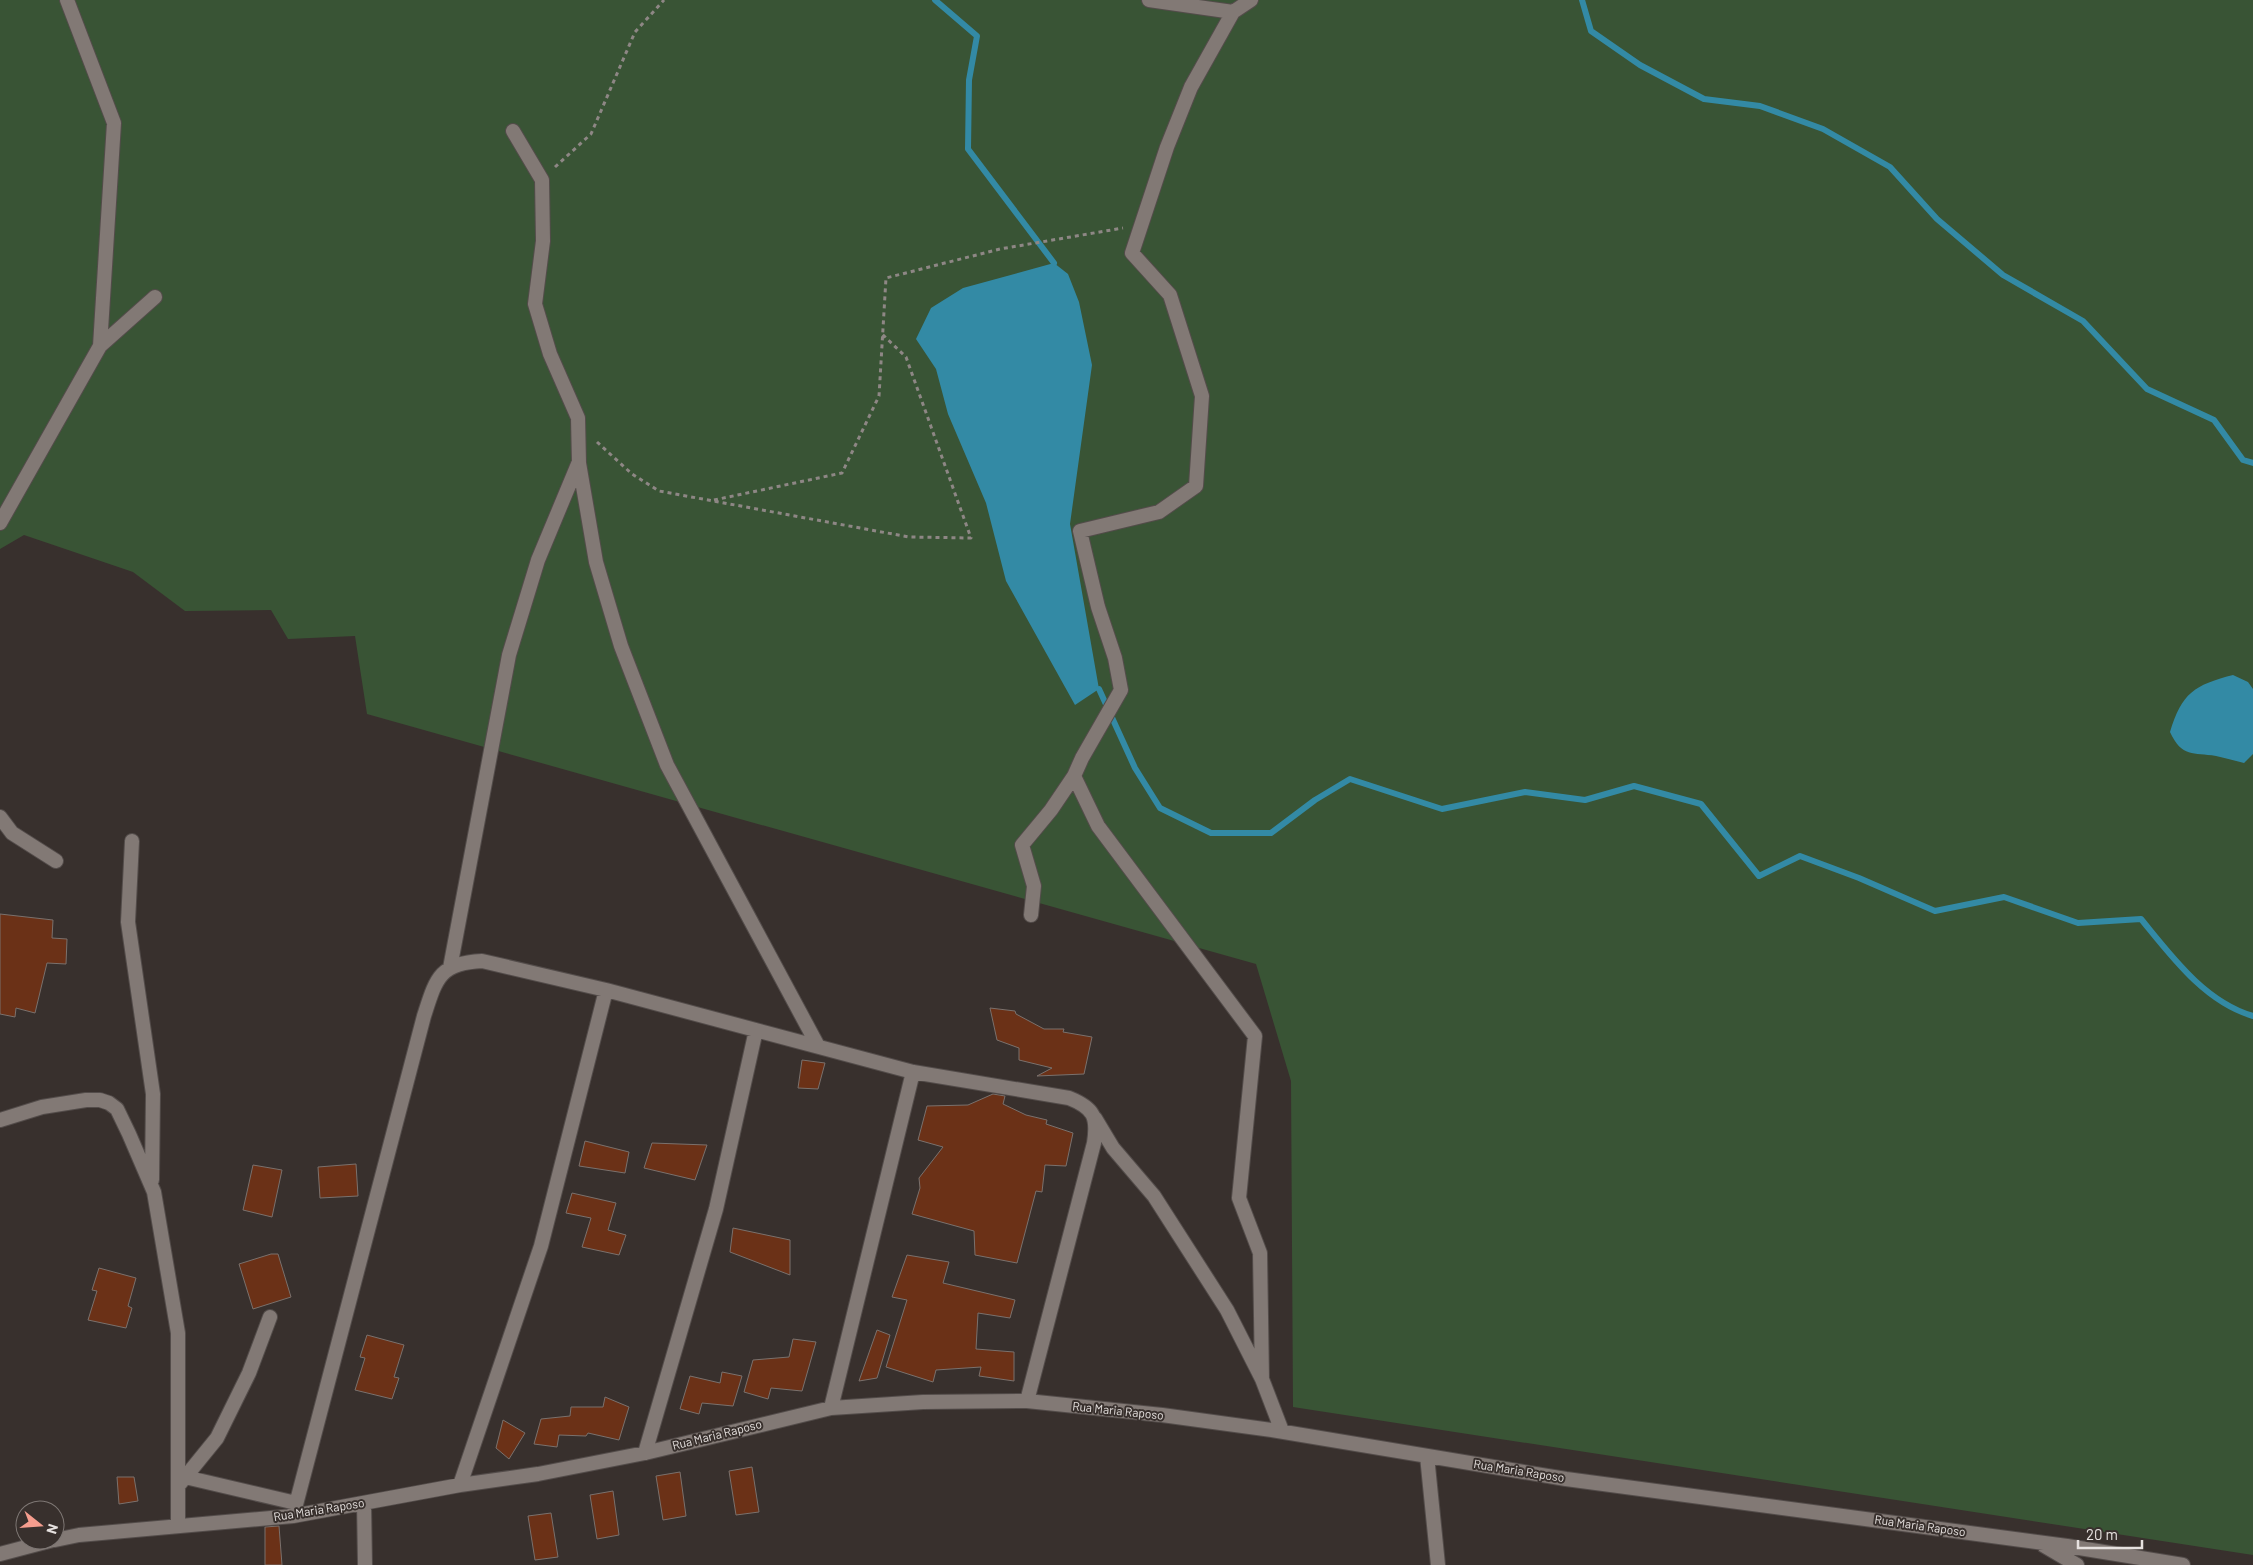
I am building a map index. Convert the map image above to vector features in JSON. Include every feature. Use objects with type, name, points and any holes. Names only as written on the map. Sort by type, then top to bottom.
[{"type":"street","points":[[67,0],[114,123],[100,346]]},
{"type":"street","points":[[1149,0],[1233,12]]},
{"type":"street","points":[[1031,915],[1034,886],[1022,845],[1051,810],[1074,776],[1082,758],[1121,690],[1115,658],[1098,607],[1080,531],[1159,512],[1196,486],[1202,396],[1170,295],[1132,253],[1167,146],[1191,87],[1233,12],[1251,0]]},
{"type":"street","points":[[513,131],[542,180],[543,241],[534,304],[550,354],[578,422],[579,463],[596,562],[621,646],[667,765],[818,1046]]},
{"type":"street","points":[[0,523],[100,346],[155,297]]},
{"type":"street","points":[[450,968],[509,655],[538,560],[579,463]]},
{"type":"street","points":[[1074,776],[1098,826],[1255,1036],[1239,1198],[1260,1253],[1262,1379]]},
{"type":"street","points":[[0,817],[12,833],[56,861]]},
{"type":"street","points":[[132,842],[128,922],[153,1094],[152,1186],[178,1333],[182,1482],[178,1526]]},
{"type":"street","points":[[182,1482],[294,1510],[424,1016],[437,978],[450,968],[466,961],[482,960],[606,990],[914,1072],[1069,1098],[1084,1104],[1092,1112],[1113,1148],[1154,1196],[1227,1310],[1262,1379],[1282,1432]]},
{"type":"street","points":[[460,1485],[541,1246],[606,990]]},
{"type":"street","points":[[645,1453],[716,1209],[756,1030]]},
{"type":"street","points":[[831,1408],[914,1072]]},
{"type":"street","points":[[0,1120],[42,1107],[86,1100],[109,1103],[116,1109],[152,1186]]},
{"type":"street","points":[[1027,1401],[1094,1143],[1096,1126],[1092,1112]]},
{"type":"street","points":[[182,1482],[217,1438],[249,1373],[270,1317]]},
{"type":"street","name":"Rua Maria Raposo","points":[[65,1538],[364,1503],[460,1485],[538,1474],[645,1453],[831,1408],[923,1402],[1027,1401],[1162,1415],[1282,1432],[1566,1479],[2036,1542],[2183,1565]]},
{"type":"street","points":[[1427,1456],[1438,1558],[1430,1565]]},
{"type":"street","points":[[364,1503],[365,1565]]},
{"type":"street","points":[[2036,1542],[2077,1565]]},
{"type":"street","name":"Rua Maria Raposo","points":[[0,1554],[15,1550]]},
{"type":"path","points":[[542,180],[591,134],[635,32],[664,0]]},
{"type":"path","points":[[711,500],[842,472],[879,396],[886,278],[1000,248],[1141,225]]},
{"type":"path","points":[[578,422],[609,456],[632,474],[659,491],[909,536],[971,538],[906,357],[882,334]]},
{"type":"green space","points":[[0,0],[2253,0],[2253,1555],[1293,1407],[1291,1081],[1256,964],[367,714],[355,636],[288,639],[271,610],[185,611],[133,572],[24,535],[0,549]]},
{"type":"water","points":[[1054,263],[1068,274],[1079,302],[1092,365],[1070,524],[1099,689],[1075,705],[1006,581],[986,503],[948,414],[936,369],[916,339],[931,308],[963,288]]},
{"type":"water","points":[[2233,675],[2248,682],[2253,689],[2253,754],[2244,763],[2216,756],[2195,754],[2184,750],[2174,740],[2170,732],[2179,708],[2185,699],[2199,687]]},
{"type":"building","points":[[0,914],[53,920],[52,938],[67,939],[66,964],[47,963],[35,1013],[16,1008],[15,1017],[0,1014]]},
{"type":"building","points":[[990,1008],[1015,1011],[1016,1014],[1044,1029],[1064,1029],[1063,1032],[1092,1037],[1084,1074],[1037,1076],[1052,1068],[1019,1060],[1019,1048],[997,1040]]},
{"type":"building","points":[[802,1060],[825,1063],[818,1089],[798,1088]]},
{"type":"building","points":[[993,1094],[1005,1096],[1003,1104],[1026,1115],[1047,1120],[1046,1124],[1073,1133],[1066,1166],[1045,1165],[1042,1192],[1036,1191],[1017,1263],[975,1255],[974,1231],[912,1214],[920,1188],[919,1178],[943,1147],[918,1140],[927,1106],[968,1105]]},
{"type":"building","points":[[585,1141],[629,1152],[625,1173],[579,1166]]},
{"type":"building","points":[[652,1143],[707,1145],[695,1180],[644,1168]]},
{"type":"building","points":[[356,1164],[358,1196],[320,1198],[318,1167]]},
{"type":"building","points":[[253,1165],[282,1170],[272,1217],[243,1210]]},
{"type":"building","points":[[572,1193],[616,1203],[608,1230],[626,1235],[619,1255],[582,1247],[591,1218],[566,1213]]},
{"type":"building","points":[[733,1228],[790,1240],[790,1275],[730,1252]]},
{"type":"building","points":[[271,1254],[278,1254],[291,1297],[253,1309],[239,1264]]},
{"type":"building","points":[[907,1255],[949,1262],[943,1283],[1015,1300],[1010,1318],[978,1313],[976,1349],[1014,1352],[1014,1381],[979,1376],[981,1367],[936,1370],[933,1382],[886,1367],[907,1300],[892,1297]]},
{"type":"building","points":[[99,1268],[136,1278],[128,1306],[132,1308],[126,1328],[88,1320],[97,1291],[92,1290]]},
{"type":"building","points":[[877,1330],[890,1335],[877,1378],[859,1381]]},
{"type":"building","points":[[367,1335],[404,1345],[394,1377],[399,1378],[392,1399],[355,1390],[365,1358],[360,1357]]},
{"type":"building","points":[[793,1339],[816,1342],[802,1391],[771,1388],[768,1399],[744,1392],[753,1360],[789,1357]]},
{"type":"building","points":[[722,1372],[742,1376],[733,1406],[702,1403],[699,1414],[680,1409],[690,1376],[720,1383]]},
{"type":"building","points":[[605,1397],[629,1407],[619,1440],[588,1433],[586,1436],[559,1435],[557,1447],[534,1444],[541,1419],[570,1416],[571,1407],[603,1407]]},
{"type":"building","points":[[503,1420],[525,1433],[509,1459],[496,1448]]},
{"type":"building","points":[[752,1467],[759,1512],[736,1515],[729,1471]]},
{"type":"building","points":[[680,1472],[686,1516],[663,1520],[656,1476]]},
{"type":"building","points":[[117,1477],[134,1477],[138,1501],[119,1504]]},
{"type":"building","points":[[613,1491],[619,1535],[597,1539],[590,1495]]},
{"type":"building","points":[[551,1513],[558,1557],[535,1560],[528,1516]]},
{"type":"building","points":[[279,1526],[282,1565],[265,1565],[265,1527]]},
{"type":"waterway","points":[[935,0],[977,36],[969,80],[968,149],[1054,263]]},
{"type":"waterway","points":[[1582,0],[1591,31],[1640,65],[1704,99],[1760,106],[1823,129],[1890,167],[1937,219],[2003,275],[2083,321],[2147,389],[2214,420],[2243,460],[2253,463]]},
{"type":"waterway","points":[[1099,689],[1135,768],[1160,808],[1211,833],[1271,833],[1315,800],[1350,779],[1442,809],[1525,792],[1585,800],[1634,786],[1701,804],[1759,876],[1800,856],[1859,878],[1935,911],[2004,897],[2078,923],[2141,919],[2177,963],[2205,989],[2220,1000],[2253,1016]]}]
